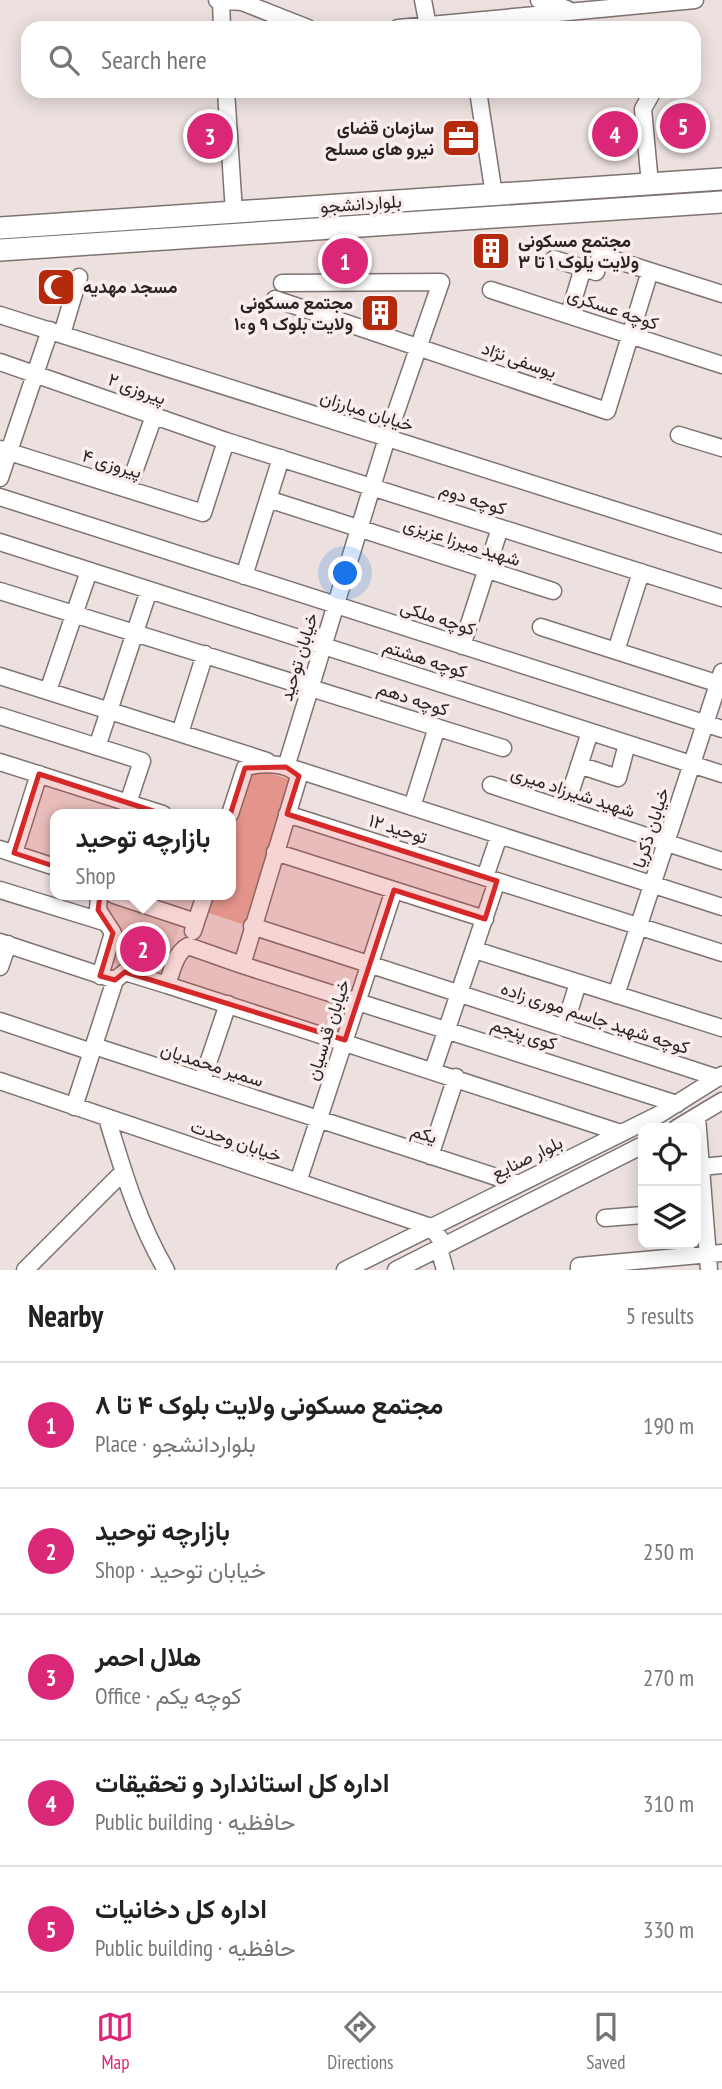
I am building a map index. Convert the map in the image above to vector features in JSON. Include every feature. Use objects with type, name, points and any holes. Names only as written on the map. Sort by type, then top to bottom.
[{"type":"main road","name":"بلواردانشجو","points":[[0,228],[722,179]]},
{"type":"main road","name":"بلواردانشجو","points":[[0,250],[722,202]]},
{"type":"street","points":[[423,0],[427,21]]},
{"type":"street","points":[[540,0],[573,12]]},
{"type":"street","points":[[500,21],[626,3],[695,0]]},
{"type":"street","points":[[221,21],[219,1],[243,1],[291,21]]},
{"type":"street","points":[[226,98],[234,212]]},
{"type":"street","points":[[479,98],[494,195]]},
{"type":"street","points":[[649,98],[643,109],[650,184]]},
{"type":"street","points":[[554,259],[596,272],[600,255],[722,294]]},
{"type":"street","points":[[569,314],[583,268]]},
{"type":"street","points":[[629,335],[650,271]]},
{"type":"street","points":[[0,478],[4,450],[35,372],[56,332],[79,277]]},
{"type":"street","points":[[282,283],[441,282],[387,438]]},
{"type":"street","name":"کوچه عسکری","points":[[491,290],[722,365]]},
{"type":"street","name":"یوسفی نژاد","points":[[275,299],[419,345],[607,411],[629,335]]},
{"type":"street","name":"خیابان مبارزان","points":[[0,315],[722,544]]},
{"type":"street","name":"پیروزی ۲","points":[[0,362],[281,458]]},
{"type":"street","points":[[128,489],[154,415]]},
{"type":"street","points":[[679,435],[722,448]]},
{"type":"street","name":"خیابان توحید","points":[[242,965],[299,776],[290,768],[310,687],[387,438]]},
{"type":"street","name":"پیروزی ۴","points":[[4,450],[203,513],[226,441]]},
{"type":"street","points":[[244,576],[281,458]]},
{"type":"street","name":"کوچه دوم","points":[[281,458],[722,598]]},
{"type":"street","name":"کوچه ملکی","points":[[0,497],[722,729]]},
{"type":"street","name":"شهید میرزا عزیزی","points":[[268,499],[553,590]]},
{"type":"street","points":[[462,646],[500,528]]},
{"type":"street","name":"کوچه هشتم","points":[[0,542],[722,774]]},
{"type":"street","points":[[48,691],[89,570]]},
{"type":"street","points":[[616,651],[640,572]]},
{"type":"street","points":[[97,747],[149,590]]},
{"type":"street","name":"کوچه دهم","points":[[0,591],[503,748]]},
{"type":"street","points":[[541,627],[721,681]]},
{"type":"street","points":[[180,733],[205,653]]},
{"type":"street","points":[[0,676],[722,907]]},
{"type":"street","name":"خیابان ذکریا","points":[[616,995],[721,681]]},
{"type":"street","points":[[0,716],[142,761],[128,803]]},
{"type":"street","points":[[412,807],[437,727]]},
{"type":"street","points":[[565,809],[590,732]]},
{"type":"street","points":[[579,765],[618,778],[627,744]]},
{"type":"street","points":[[0,762],[147,809]]},
{"type":"street","points":[[232,809],[245,768],[254,765],[290,768]]},
{"type":"street","points":[[39,774],[7,851],[50,865]]},
{"type":"street","name":"شهید شیرزاد میری","points":[[492,785],[722,861]]},
{"type":"street","name":"توحید ۱۲","points":[[287,814],[722,953]]},
{"type":"street","points":[[433,1070],[485,919],[499,836]]},
{"type":"street","points":[[275,852],[485,919]]},
{"type":"street","points":[[0,890],[104,922]]},
{"type":"street","name":"خیابان قدسیان","points":[[298,1182],[394,890]]},
{"type":"street","points":[[74,1107],[93,1049],[108,978],[113,933],[98,910],[99,900]]},
{"type":"street","points":[[129,900],[196,922]]},
{"type":"street","points":[[188,946],[203,900]]},
{"type":"street","name":"کوچه شهید جاسم موری زاده","points":[[252,926],[720,1077]]},
{"type":"street","points":[[0,967],[4,943],[108,978],[125,972],[345,1040],[621,1133]]},
{"type":"street","points":[[167,985],[173,965],[183,948],[188,946],[242,965]]},
{"type":"street","points":[[475,950],[722,1028]]},
{"type":"street","name":"کوی پنجم","points":[[242,965],[677,1104]]},
{"type":"street","points":[[564,1028],[578,983]]},
{"type":"street","points":[[202,1082],[228,1004]]},
{"type":"street","name":"سمیر محمدیان","points":[[0,1021],[318,1120]]},
{"type":"street","points":[[430,1156],[456,1077]]},
{"type":"street","name":"بلوار صنایع","points":[[345,1270],[621,1133],[677,1104],[720,1077]]},
{"type":"street","name":"خیابان وحدت","points":[[0,1081],[431,1227]]},
{"type":"street","name":"خیابان وحدت","points":[[0,1093],[27,1091]]},
{"type":"street","points":[[686,1123],[722,1101]]},
{"type":"street","points":[[697,1117],[697,1123]]},
{"type":"street","points":[[107,1118],[123,1172],[159,1267]]},
{"type":"street","name":"یکم","points":[[318,1120],[518,1184]]},
{"type":"street","points":[[396,1270],[638,1148]]},
{"type":"street","points":[[701,1167],[722,1166]]},
{"type":"street","points":[[25,1270],[123,1172]]},
{"type":"street","points":[[701,1210],[722,1208]]},
{"type":"street","points":[[579,1268],[646,1258],[713,1259],[701,1214]]},
{"type":"street","points":[[605,1218],[638,1215]]},
{"type":"street","points":[[431,1227],[442,1247],[445,1270]]},
{"type":"highlighted area","points":[[286,767],[299,776],[287,814],[497,881],[485,919],[394,890],[345,1040],[125,972],[115,980],[100,976],[113,933],[98,910],[102,882],[14,853],[39,774],[224,834],[245,768]]},
{"type":"shaded area","points":[[252,768],[291,780],[248,926],[203,911],[206,900],[236,900],[235,809],[247,770]]},
{"type":"shaded area","points":[[109,904],[180,926],[162,975],[110,963],[118,934],[117,919],[106,909]]},
{"type":"place","name":"اداره کل دخانیات","points":[[683,126]]},
{"type":"place","name":"اداره کل استاندارد و تحقیقات","points":[[615,134]]},
{"type":"place","name":"هلال احمر","points":[[210,136]]},
{"type":"place","name":"سازمان قضای نیرو های مسلح","points":[[461,138]]},
{"type":"place","name":"مجتمع مسکونی ولایت یلوک ۱ تا ۳","points":[[491,251]]},
{"type":"place","name":"مجتمع مسکونی ولایت بلوک ۴ تا ۸","points":[[345,261]]},
{"type":"place","name":"مسجد مهدیه","points":[[56,287]]},
{"type":"place","name":"مجتمع مسکونی ولایت بلوک ۹ و۱۰","points":[[380,313]]},
{"type":"place","name":"بازارچه توحید","points":[[143,949]]}]
